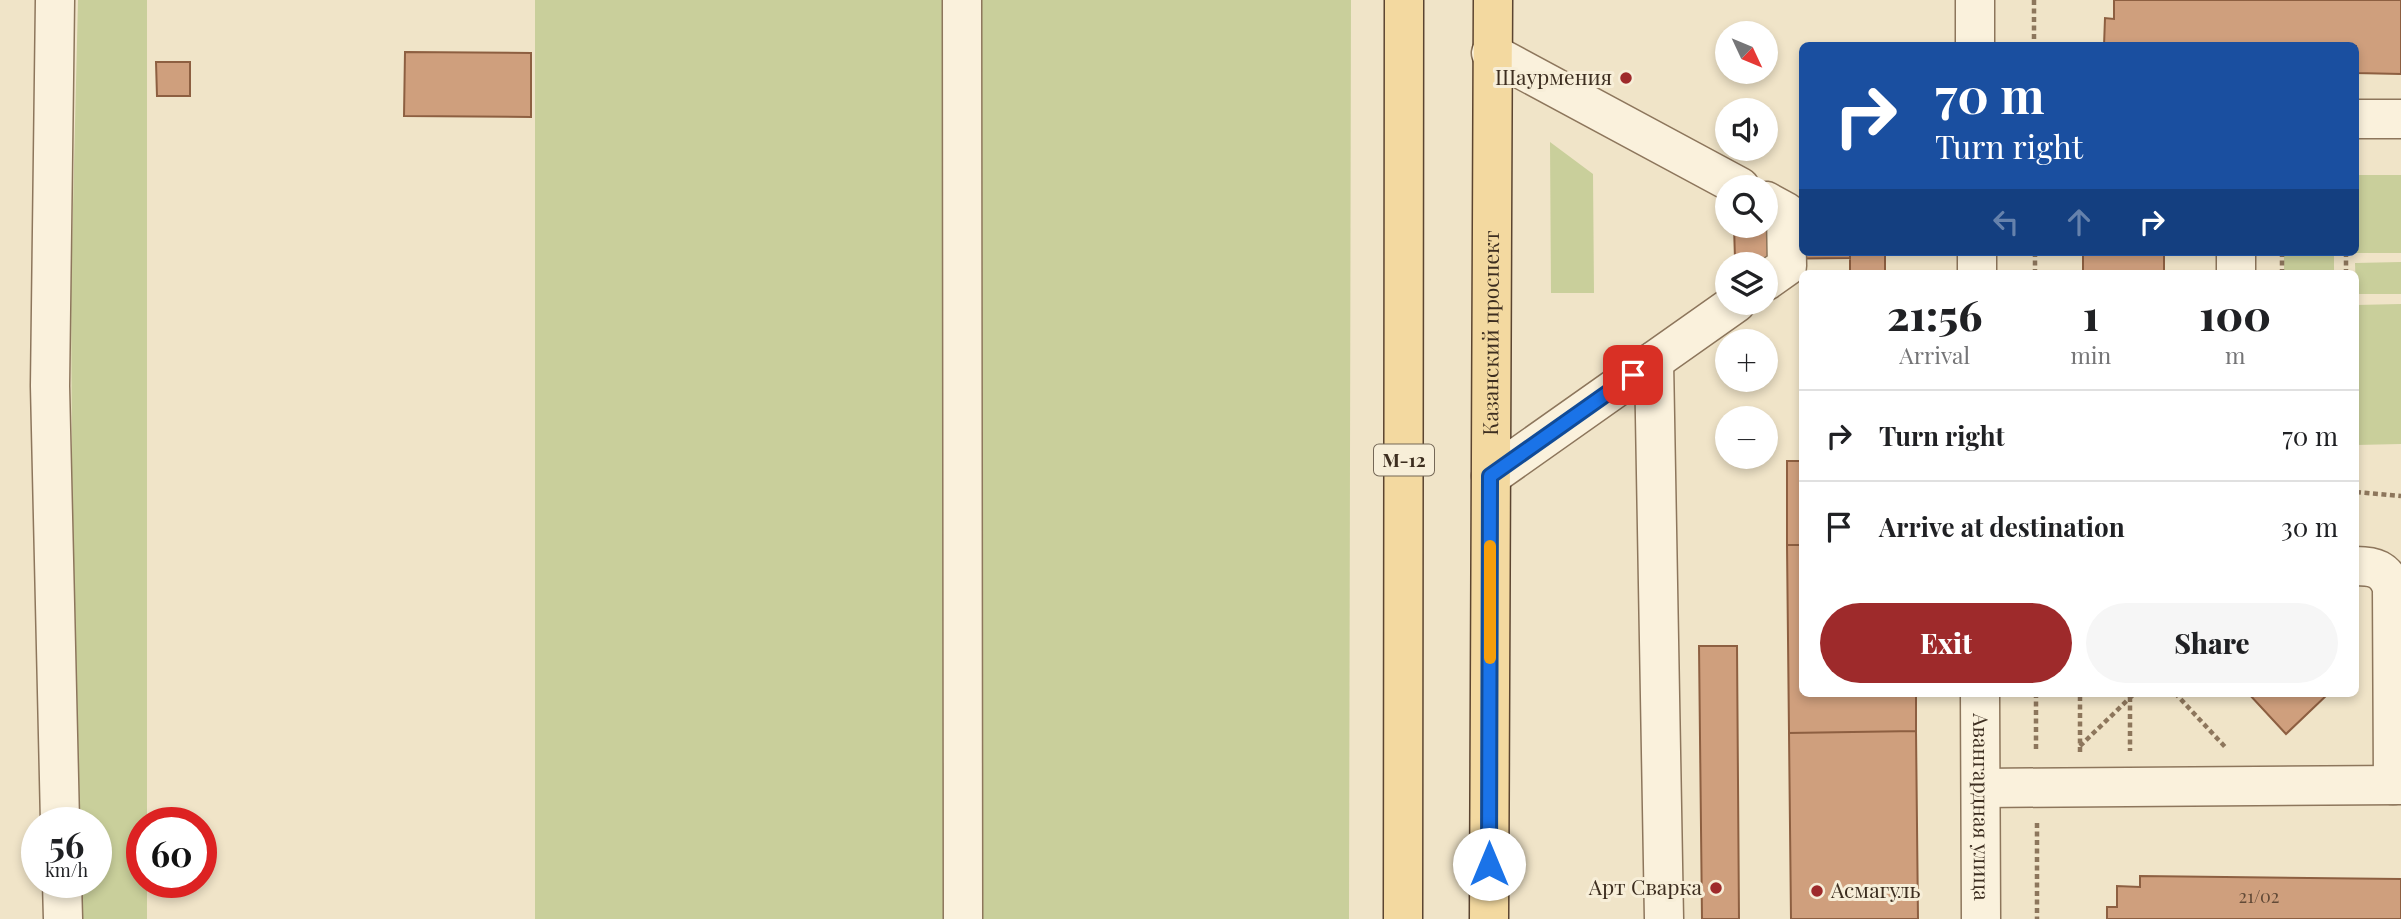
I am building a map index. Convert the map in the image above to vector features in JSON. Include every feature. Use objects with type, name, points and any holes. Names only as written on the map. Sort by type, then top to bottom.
[{"type":"main road","name":"М-12","points":[[1404,0],[1404,919]]},
{"type":"main road","name":"Казанский проспект","points":[[1489,919],[1493,0]]},
{"type":"street","points":[[55,0],[50,386],[60,807]]},
{"type":"street","points":[[962,0],[963,919]]},
{"type":"street","points":[[1975,0],[1975,42]]},
{"type":"street","points":[[1491,53],[1719,175]]},
{"type":"street","points":[[2359,119],[2401,119]]},
{"type":"street","points":[[1778,208],[1786,212],[1787,266],[1778,272]]},
{"type":"street","points":[[1490,476],[1719,315]]},
{"type":"street","points":[[1654,361],[1664,919]]},
{"type":"street","points":[[1981,788],[2397,785],[2392,588],[2389,579],[2379,569],[2359,566]]},
{"type":"street","name":"Авангардная улица","points":[[1980,697],[1981,919]]},
{"type":"street","points":[[62,898],[63,919]]},
{"type":"path","points":[[2034,0],[2034,42]]},
{"type":"path","points":[[2359,492],[2401,496]]},
{"type":"path","points":[[2080,697],[2080,787]]},
{"type":"path","points":[[2080,746],[2130,697]]},
{"type":"path","points":[[2130,787],[2132,697]]},
{"type":"path","points":[[2179,697],[2263,786]]},
{"type":"green space","points":[[78,0],[147,0],[147,807],[126,807],[126,898],[147,898],[147,919],[74,919],[74,898],[112,898],[112,807],[74,807],[71,290]]},
{"type":"green space","points":[[535,0],[1351,0],[1349,919],[535,919]]},
{"type":"green space","points":[[1550,142],[1593,174],[1594,293],[1551,293]]},
{"type":"green space","points":[[2359,175],[2401,175],[2401,253],[2359,253]]},
{"type":"green space","points":[[2284,256],[2334,256],[2334,270],[2284,270]]},
{"type":"green space","points":[[2401,262],[2401,294],[2359,294],[2359,270],[2355,270],[2355,263]]},
{"type":"green space","points":[[2401,304],[2401,444],[2359,445],[2359,305]]},
{"type":"building","points":[[2114,0],[2401,0],[2401,74],[2359,73],[2359,42],[2104,42],[2105,18],[2114,19]]},
{"type":"building","points":[[405,52],[531,53],[531,117],[404,116]]},
{"type":"building","points":[[156,62],[190,62],[190,96],[157,96]]},
{"type":"building","points":[[1778,227],[1799,249],[1799,256],[1850,258],[1778,259],[1778,252],[1735,252],[1734,238],[1778,238]]},
{"type":"building","points":[[1850,256],[1885,256],[1885,270],[1850,270]]},
{"type":"building","points":[[2083,256],[2164,256],[2164,270],[2083,270]]},
{"type":"building","points":[[1787,461],[1799,461],[1799,545],[1787,545]]},
{"type":"building","points":[[1787,545],[1799,545],[1799,697],[1916,697],[1916,731],[1789,733]]},
{"type":"building","points":[[1699,646],[1737,646],[1739,919],[1702,919]]},
{"type":"building","points":[[2252,697],[2325,697],[2286,734]]},
{"type":"building","points":[[1916,731],[1918,919],[1791,919],[1789,733]]},
{"type":"building","points":[[2140,876],[2401,879],[2401,919],[2107,919],[2107,907],[2117,907],[2117,886],[2140,887]]},
{"type":"slow traffic","points":[[1490,546],[1490,658]]},
{"type":"place","name":"Шаурмения","points":[[1626,78]]},
{"type":"place","name":"Арт Сварка","points":[[1716,888]]},
{"type":"place","name":"Асмагуль","points":[[1817,891]]},
{"type":"route","points":[[1489,864],[1490,476],[1633,375]]}]
